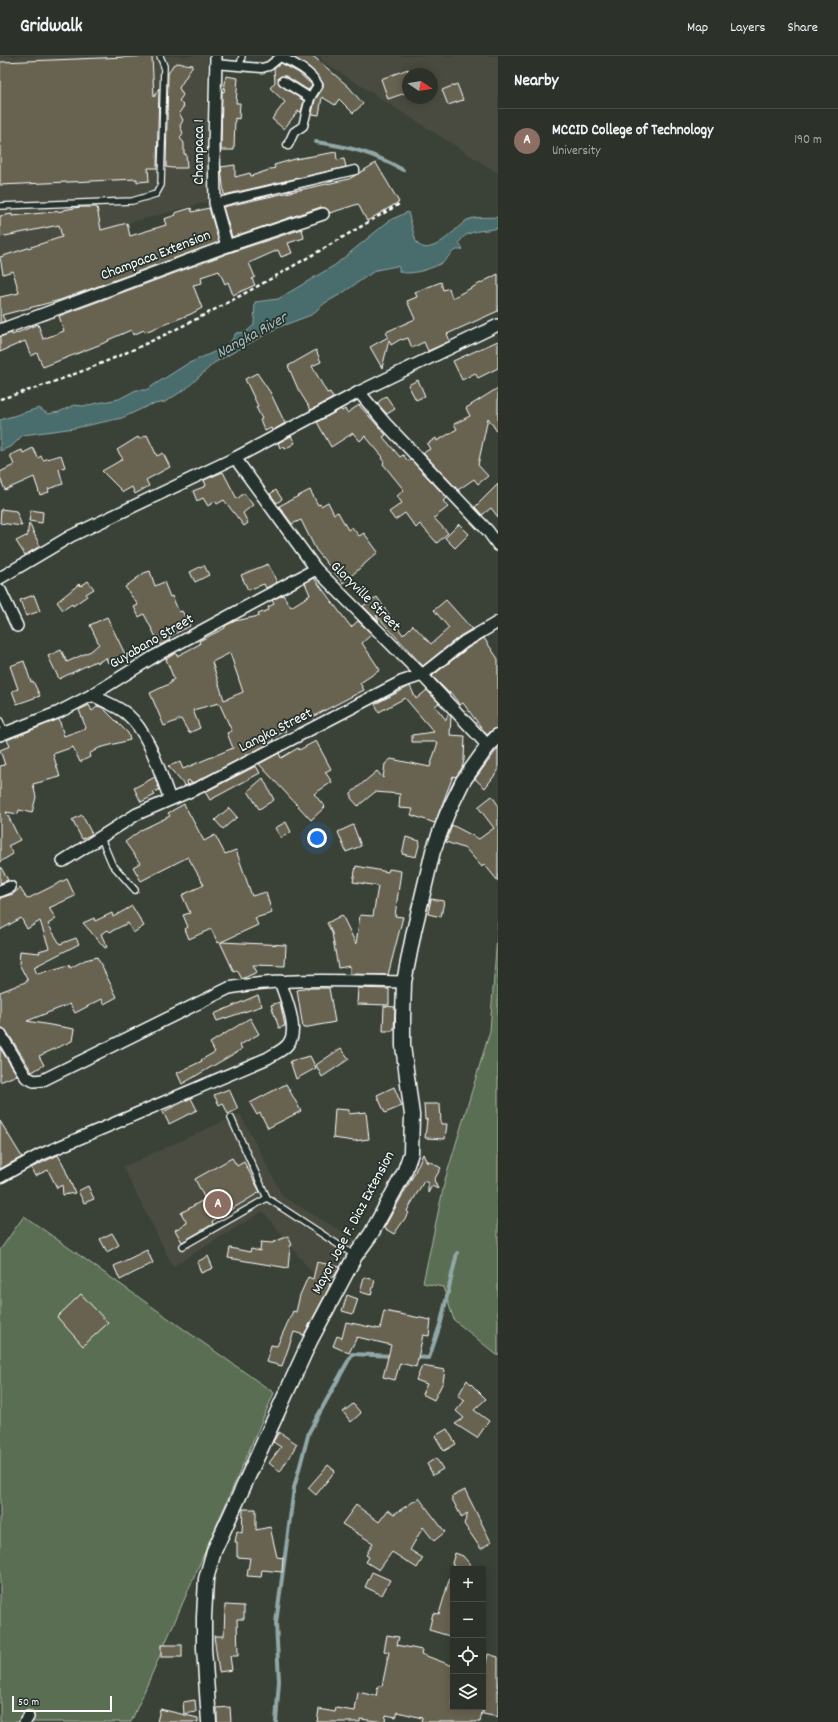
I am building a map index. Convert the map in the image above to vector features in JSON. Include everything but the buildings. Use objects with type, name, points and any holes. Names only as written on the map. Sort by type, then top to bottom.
[{"type":"street","points":[[216,60],[240,66],[262,68],[269,66],[280,57],[304,70],[317,83],[316,88],[310,98],[303,126],[294,132],[288,145]]},
{"type":"street","name":"Champaca 1","points":[[216,60],[215,203],[227,246]]},
{"type":"street","points":[[283,81],[310,98]]},
{"type":"street","points":[[215,203],[355,170]]},
{"type":"street","name":"Champaca Extension","points":[[0,330],[227,246],[323,214]]},
{"type":"street","points":[[0,578],[71,536],[235,458],[359,392],[498,325]]},
{"type":"street","points":[[359,392],[385,423],[488,531],[498,545]]},
{"type":"street","name":"Gloryville Street","points":[[235,458],[316,569],[422,675],[488,746]]},
{"type":"street","name":"Guyabano Street","points":[[2,734],[59,712],[92,695],[155,656],[316,569]]},
{"type":"street","points":[[0,590],[17,626]]},
{"type":"street","name":"Langka Street","points":[[64,861],[137,814],[200,787],[401,682],[422,675],[464,642],[498,622]]},
{"type":"street","points":[[92,695],[126,713],[135,722],[143,734],[170,799]]},
{"type":"street","name":"Mayor Jose F. Diaz Extension","points":[[209,1722],[204,1648],[204,1617],[206,1579],[214,1551],[310,1341],[355,1256],[371,1234],[404,1172],[411,1153],[412,1115],[403,1046],[404,982],[424,885],[433,851],[446,814],[463,780],[488,746],[498,736]]},
{"type":"street","points":[[0,1034],[26,1077],[34,1081],[43,1080],[229,988],[255,983],[280,981],[404,982]]},
{"type":"street","points":[[0,1177],[40,1155],[268,1058],[288,1044],[293,1036],[294,1026],[280,981]]},
{"type":"lane","points":[[0,206],[132,201],[156,194],[161,186],[164,66],[160,56]]},
{"type":"lane","points":[[240,66],[242,56]]},
{"type":"lane","points":[[0,720],[2,734]]},
{"type":"lane","points":[[101,838],[112,864],[135,890]]},
{"type":"lane","points":[[231,1118],[268,1198],[355,1256]]},
{"type":"lane","points":[[183,1246],[268,1198]]},
{"type":"path","points":[[0,399],[48,385],[168,334],[246,294],[401,203]]},
{"type":"shaded area","points":[[0,56],[207,56],[207,202],[0,257]]},
{"type":"shaded area","points":[[321,56],[498,56],[498,173],[322,61]]},
{"type":"shaded area","points":[[240,1114],[283,1197],[363,1244],[342,1283],[313,1274],[263,1211],[173,1266],[123,1167]]},
{"type":"green space","points":[[498,922],[498,1356],[454,1320],[443,1287],[423,1283],[445,1180],[490,1031]]},
{"type":"green space","points":[[24,1216],[274,1393],[131,1722],[0,1722],[0,1250]]},
{"type":"water","name":"Nangka River","points":[[408,212],[416,242],[422,247],[436,245],[467,220],[471,219],[498,217],[498,228],[477,231],[467,235],[462,238],[459,243],[463,249],[454,251],[443,262],[428,269],[408,273],[399,271],[399,267],[397,266],[376,270],[325,303],[311,315],[279,327],[214,363],[187,388],[165,402],[150,405],[122,418],[75,428],[23,435],[12,446],[0,451],[0,420],[39,408],[48,414],[59,412],[74,405],[83,406],[119,399],[136,390],[146,390],[187,364],[223,348],[231,341],[236,333],[246,332],[254,325],[255,302],[278,299],[335,265],[390,220]]},
{"type":"waterway","points":[[316,142],[340,146],[372,155],[403,170]]},
{"type":"waterway","points":[[414,1357],[429,1358],[441,1322],[457,1253]]},
{"type":"waterway","points":[[276,1722],[279,1681],[276,1623],[294,1488],[309,1432],[352,1354],[393,1356]]},
{"type":"place","name":"MCCID College of Technology","points":[[218,1204]]}]
